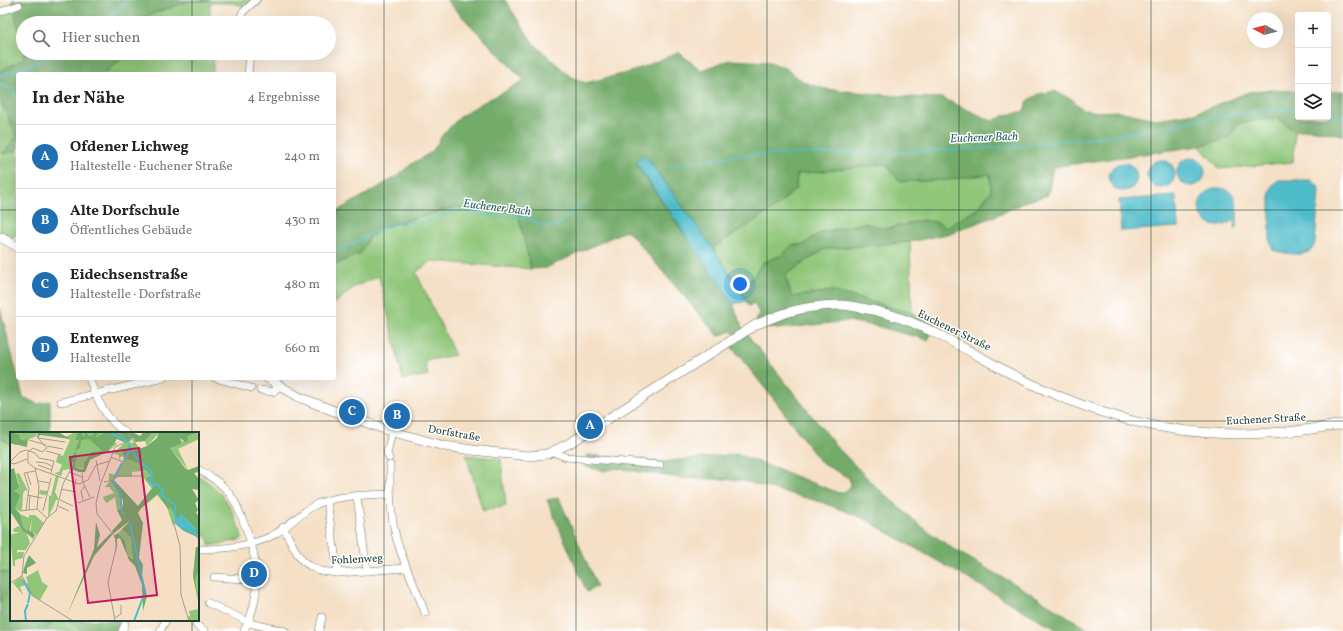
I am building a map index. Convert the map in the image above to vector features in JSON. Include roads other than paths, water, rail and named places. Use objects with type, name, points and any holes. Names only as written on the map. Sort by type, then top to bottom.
[{"type":"main road","points":[[0,238],[16,246]]},
{"type":"main road","name":"Euchener Straße","points":[[579,437],[757,324],[784,313],[841,305],[876,310],[921,326],[1019,378],[1067,400],[1104,413],[1138,422],[1176,429],[1204,432],[1262,434],[1314,430],[1343,424]]},
{"type":"main road","name":"Dorfstraße","points":[[270,380],[299,397],[392,432],[444,446],[528,456],[553,452],[579,437]]},
{"type":"street","points":[[241,16],[256,0]]},
{"type":"street","points":[[0,12],[19,5]]},
{"type":"street","points":[[248,72],[249,60]]},
{"type":"street","points":[[90,380],[109,419],[125,432]]},
{"type":"street","points":[[61,402],[154,380]]},
{"type":"street","points":[[222,380],[251,388]]},
{"type":"street","points":[[260,390],[273,392],[279,386]]},
{"type":"street","points":[[392,432],[387,453],[389,462],[390,494],[396,536],[406,568],[425,613]]},
{"type":"street","name":"Dorfstraße","points":[[553,452],[566,457],[660,465]]},
{"type":"street","points":[[199,470],[220,483],[232,496],[251,543],[257,580],[255,605],[244,631]]},
{"type":"street","points":[[199,549],[218,549],[251,543],[275,534],[301,514],[318,504],[327,501],[356,496],[390,494]]},
{"type":"street","points":[[356,496],[367,571]]},
{"type":"street","points":[[327,501],[338,573]]},
{"type":"street","name":"Fohlenweg","points":[[283,527],[303,561],[320,571],[338,573],[406,568]]},
{"type":"street","points":[[214,577],[257,580]]},
{"type":"street","points":[[208,603],[253,624],[285,631]]},
{"type":"street","points":[[319,631],[322,617]]},
{"type":"street","points":[[160,631],[165,621]]},
{"type":"street","points":[[196,625],[205,631]]},
{"type":"water","points":[[644,154],[713,248],[747,301],[733,304],[636,163]]},
{"type":"water","points":[[1191,158],[1201,162],[1205,172],[1201,182],[1191,186],[1181,182],[1177,172],[1181,162]]},
{"type":"water","points":[[1161,160],[1171,164],[1175,174],[1171,184],[1161,188],[1151,184],[1147,174],[1151,164]]},
{"type":"water","points":[[1123,163],[1133,167],[1137,177],[1133,187],[1123,191],[1113,187],[1109,177],[1113,167]]},
{"type":"water","points":[[1279,180],[1311,180],[1318,186],[1319,191],[1315,243],[1311,250],[1307,253],[1292,254],[1273,250],[1270,241],[1270,192],[1273,184]]},
{"type":"water","points":[[1214,188],[1229,191],[1236,200],[1237,228],[1235,228],[1234,219],[1225,225],[1216,226],[1208,223],[1203,218],[1199,210],[1200,202],[1204,195]]},
{"type":"water","points":[[1176,196],[1178,227],[1121,231],[1119,200]]},
{"type":"waterway","points":[[110,16],[128,0]]},
{"type":"waterway","points":[[0,76],[41,60]]},
{"type":"waterway","name":"Euchener Bach","points":[[0,84],[11,89],[16,95]]},
{"type":"waterway","name":"Euchener Bach","points":[[670,167],[731,156],[883,153],[1013,147],[1123,134],[1233,114],[1284,109],[1295,110]]},
{"type":"waterway","name":"Euchener Bach","points":[[1331,116],[1343,118]]},
{"type":"waterway","name":"Euchener Bach","points":[[336,250],[351,245],[381,229],[397,224],[431,220],[454,212],[467,211],[481,215],[509,216],[530,219],[540,225],[550,227],[558,225],[584,202]]},
{"type":"place","name":"Eidechsenstraße","points":[[352,412]]},
{"type":"place","name":"Alte Dorfschule","points":[[397,416]]},
{"type":"place","name":"Ofdener Lichweg","points":[[590,426]]},
{"type":"place","name":"Entenweg","points":[[254,574]]}]
